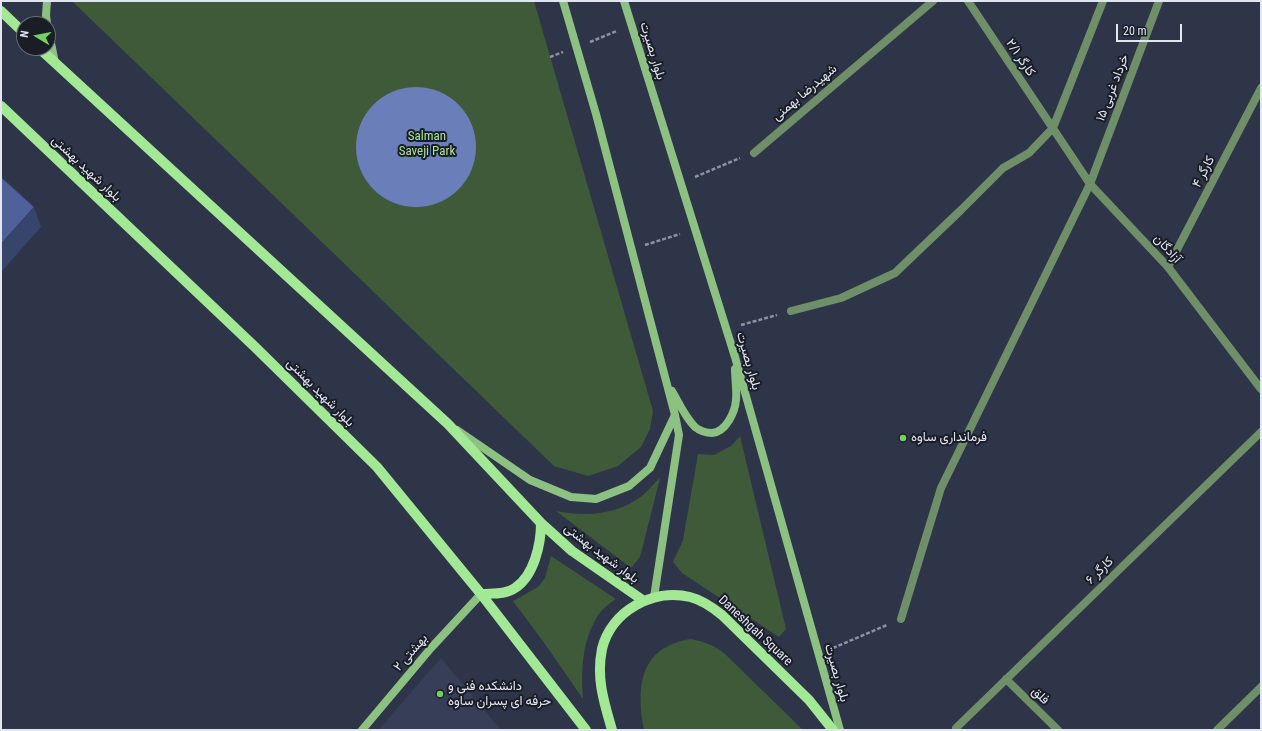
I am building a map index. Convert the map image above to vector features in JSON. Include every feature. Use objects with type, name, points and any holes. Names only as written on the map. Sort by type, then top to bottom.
[{"type":"main road","points":[[46,16],[47,1]]},
{"type":"main road","points":[[563,1],[596,114],[675,415],[678,435],[654,597]]},
{"type":"main road","name":"بلوار بصیرت","points":[[624,1],[735,357],[840,730]]},
{"type":"main road","points":[[1,11],[16,25]]},
{"type":"main road","name":"بلوار شهید بهشتی","points":[[48,56],[448,424],[532,515],[572,551],[644,601]]},
{"type":"main road","points":[[54,56],[55,63]]},
{"type":"main road","name":"بلوار شهید بهشتی","points":[[1,106],[255,347],[377,467],[481,594],[586,730]]},
{"type":"main road","points":[[666,380],[685,415],[696,428],[706,433],[717,432],[729,421],[736,400],[735,357]]},
{"type":"main road","points":[[448,424],[530,480],[570,497],[596,498],[629,486],[650,468],[675,415]]},
{"type":"main road","points":[[481,594],[504,592],[515,588],[528,575],[537,555],[541,536],[541,523]]},
{"type":"main road","name":"بهشتی ۲","points":[[362,730],[431,648],[481,594]]},
{"type":"main road","name":"Daneshgah Square","points":[[612,730],[600,684],[600,665],[603,648],[610,630],[621,615],[636,604],[654,597],[672,594],[691,597],[708,604],[722,615],[809,700],[834,730]]},
{"type":"street","name":"شهیدرضا بهمنی","points":[[754,153],[933,1]]},
{"type":"street","name":"کارگر ۲/۱","points":[[968,1],[1052,128]]},
{"type":"street","points":[[791,311],[841,298],[895,273],[1003,168],[1029,153],[1052,128],[1102,1]]},
{"type":"street","name":"۱۵ خرداد غربی","points":[[901,619],[941,488],[1090,184],[1159,1]]},
{"type":"street","name":"کارگر ۴","points":[[1168,267],[1261,88]]},
{"type":"street","name":"آزادگان","points":[[1052,128],[1090,184],[1168,267],[1261,389]]},
{"type":"street","name":"کارگر ۶","points":[[956,728],[1261,432]]},
{"type":"street","name":"فلق","points":[[1006,679],[1058,730]]},
{"type":"street","points":[[1217,730],[1261,687]]},
{"type":"path","points":[[680,183],[754,153]]},
{"type":"path","points":[[631,249],[694,229]]},
{"type":"path","points":[[726,329],[791,311]]},
{"type":"path","points":[[819,654],[901,619]]},
{"type":"shaded area","name":"دانشکده فنی و حرفه ای پسران ساوه","points":[[441,658],[501,730],[378,730]]},
{"type":"green space","name":"Salman Saveji Park","points":[[72,1],[534,1],[653,411],[650,429],[641,447],[618,466],[588,476],[554,466]]},
{"type":"green space","points":[[740,436],[786,629],[779,637],[682,573],[673,562],[683,540],[698,454],[714,455],[731,446]]},
{"type":"green space","points":[[660,478],[640,557],[631,568],[556,511],[590,514],[601,513],[623,507],[643,495]]},
{"type":"green space","points":[[551,556],[616,599],[601,612],[593,624],[589,634],[584,655],[582,677],[583,699],[513,601],[538,587],[545,578]]},
{"type":"green space","points":[[691,639],[709,644],[725,654],[803,730],[644,730],[641,699],[645,671],[651,660],[661,651],[674,643]]},
{"type":"water","points":[[416,87],[428,88],[439,92],[449,97],[458,105],[466,114],[471,124],[475,135],[475,159],[471,170],[466,180],[458,189],[449,197],[439,202],[428,206],[416,207],[404,206],[393,202],[383,197],[374,189],[366,180],[361,170],[357,159],[356,147],[357,135],[361,124],[366,114],[374,105],[383,97],[393,92],[404,88]]},
{"type":"building","points":[[1,177],[34,207],[1,244]]},
{"type":"place","name":"فرمانداری ساوه","points":[[903,438]]},
{"type":"place","name":"دانشکده فنی و حرفه ای پسران ساوه","points":[[440,694]]}]
